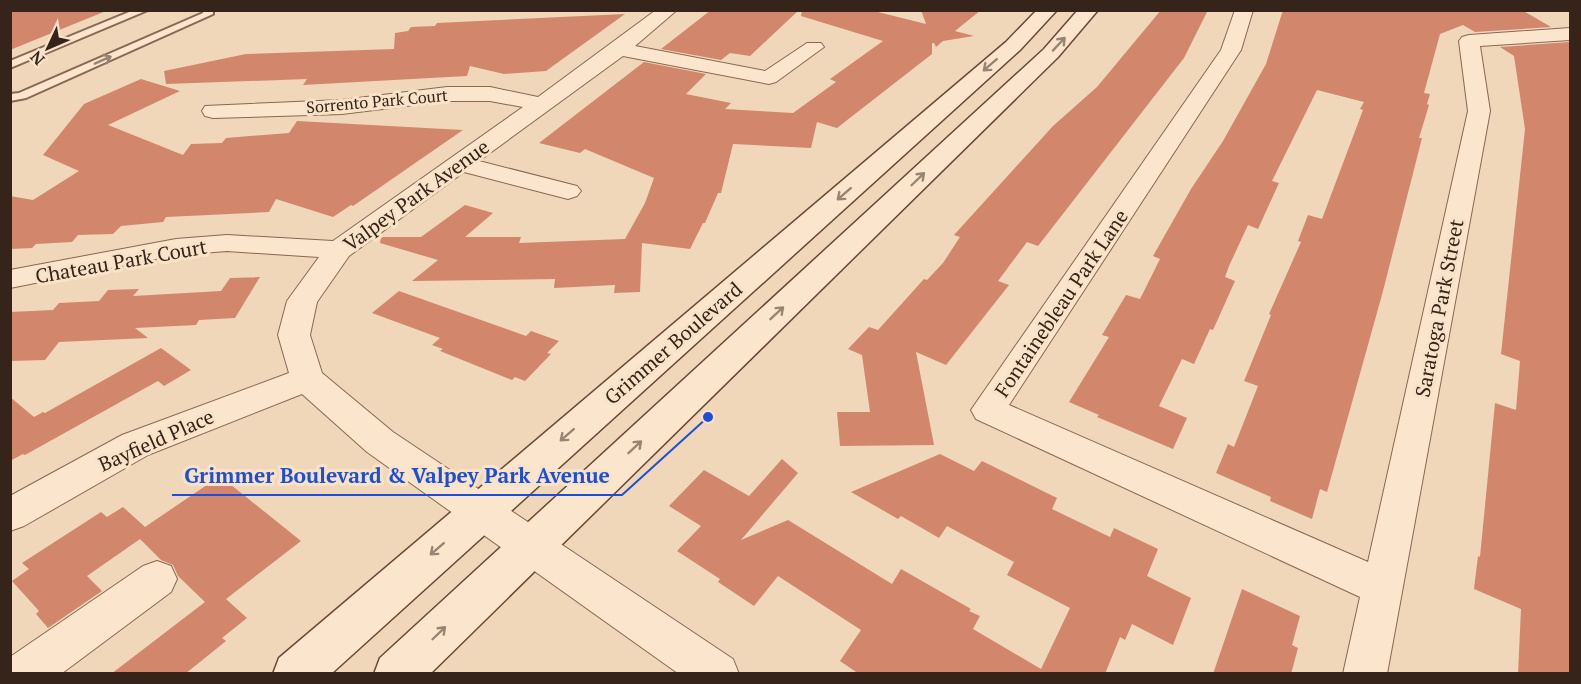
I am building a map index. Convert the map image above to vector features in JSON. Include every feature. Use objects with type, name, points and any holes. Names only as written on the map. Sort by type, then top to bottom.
[{"type":"main road","name":"Grimmer Boulevard","points":[[296,674],[1004,54],[1048,10]]},
{"type":"main road","points":[[397,674],[531,544],[1043,61],[1089,10]]},
{"type":"street","name":"Valpey Park Avenue","points":[[307,379],[294,335],[302,301],[339,250],[618,50],[668,10]]},
{"type":"street","name":"Fontainebleau Park Lane","points":[[1244,10],[1231,50],[988,410],[1383,588]]},
{"type":"street","name":"Saratoga Park Street","points":[[1365,674],[1479,111],[1469,41],[1570,34]]},
{"type":"street","points":[[618,50],[769,78],[814,47]]},
{"type":"street","name":"Sorrento Park Court","points":[[213,111],[342,106],[447,94],[490,94],[541,104]]},
{"type":"street","points":[[460,163],[568,191]]},
{"type":"street","name":"Chateau Park Court","points":[[10,279],[176,247],[227,243],[339,250]]},
{"type":"street","points":[[307,379],[380,442],[717,674]]},
{"type":"street","name":"Bayfield Place","points":[[10,514],[135,445],[307,379]]},
{"type":"street","points":[[24,674],[157,579]]},
{"type":"lane","points":[[10,65],[144,10]]},
{"type":"lane","points":[[10,98],[22,96],[186,24],[208,14],[208,10]]},
{"type":"building","points":[[10,10],[106,10],[106,11],[10,50]]},
{"type":"building","points":[[711,10],[799,10],[750,56],[730,53],[721,60],[661,49]]},
{"type":"building","points":[[802,10],[870,10],[926,24],[921,10],[981,10],[955,31],[974,36],[943,41],[936,47],[932,43],[932,54],[837,128],[817,122],[811,148],[733,144],[721,193],[718,193],[690,249],[642,243],[640,292],[614,293],[615,285],[554,288],[555,279],[412,281],[438,260],[380,243],[381,237],[421,237],[465,205],[493,213],[465,237],[521,237],[519,243],[625,239],[645,203],[654,178],[585,149],[580,153],[539,143],[644,62],[706,74],[686,94],[731,103],[725,109],[793,113],[836,82],[830,79],[883,41],[801,16]]},
{"type":"building","points":[[1161,10],[1208,10],[1184,58],[1038,246],[1027,242],[998,281],[1009,285],[946,365],[916,352],[934,445],[840,446],[837,412],[870,412],[862,355],[848,349],[869,327],[878,330],[924,279],[927,280],[943,263],[960,237],[954,235],[1053,126],[1097,87]]},
{"type":"building","points":[[1283,10],[1522,10],[1551,27],[1475,32],[1463,25],[1440,34],[1424,93],[1430,94],[1419,138],[1422,138],[1383,291],[1327,492],[1320,489],[1312,519],[1270,501],[1271,497],[1216,473],[1228,444],[1234,447],[1258,386],[1244,381],[1271,315],[1269,314],[1301,242],[1298,241],[1308,215],[1322,219],[1364,102],[1317,90],[1272,181],[1279,183],[1258,229],[1248,225],[1229,266],[1225,277],[1235,281],[1213,330],[1210,329],[1194,364],[1182,359],[1159,406],[1187,418],[1173,449],[1097,417],[1099,415],[1069,402],[1109,337],[1102,335],[1126,295],[1140,299],[1160,259],[1153,256],[1191,189],[1223,141],[1266,64]]},
{"type":"building","points":[[625,14],[546,71],[504,74],[470,66],[467,76],[303,85],[307,79],[166,84],[164,71],[246,54],[394,49],[395,33],[408,31],[411,27],[435,26],[437,23]]},
{"type":"building","points":[[1570,42],[1570,674],[1518,674],[1521,609],[1474,589],[1478,556],[1480,557],[1495,403],[1516,410],[1520,361],[1501,354],[1525,129],[1514,56],[1500,47]]},
{"type":"building","points":[[141,79],[180,91],[108,125],[183,155],[191,144],[222,143],[226,138],[289,133],[297,121],[463,130],[353,206],[351,205],[333,217],[276,199],[269,212],[166,217],[163,222],[121,226],[113,234],[78,235],[72,242],[36,244],[32,248],[10,249],[10,196],[33,200],[79,171],[43,155],[84,104]]},
{"type":"building","points":[[260,277],[235,318],[199,320],[196,325],[135,328],[148,338],[59,342],[45,360],[10,361],[10,312],[53,310],[59,303],[99,301],[108,290],[139,289],[133,296],[221,291],[230,278]]},
{"type":"building","points":[[399,291],[526,336],[531,331],[559,341],[547,353],[551,354],[525,381],[515,377],[512,380],[440,351],[443,349],[432,345],[440,338],[372,313]]},
{"type":"building","points":[[161,348],[191,370],[164,386],[158,381],[25,455],[10,461],[10,397],[34,417]]},
{"type":"building","points":[[940,454],[974,471],[982,461],[1057,498],[1052,509],[1110,537],[1114,528],[1158,549],[1147,576],[1191,598],[1173,645],[1132,624],[1125,640],[1120,637],[1105,674],[859,674],[840,661],[861,630],[778,576],[754,606],[718,582],[720,579],[677,551],[701,526],[669,506],[704,470],[749,496],[782,459],[798,473],[741,540],[788,520],[892,584],[901,569],[971,609],[969,611],[980,616],[973,629],[1041,669],[1070,608],[1007,575],[1014,562],[947,526],[939,538],[901,516],[898,519],[851,492]]},
{"type":"building","points":[[220,476],[301,541],[226,599],[247,618],[222,638],[226,641],[185,674],[111,674],[205,602],[178,576],[173,565],[161,560],[140,539],[87,576],[102,591],[48,628],[36,614],[39,611],[12,581],[29,569],[22,563],[101,512],[107,517],[123,507],[145,527]]},
{"type":"building","points":[[1242,589],[1300,616],[1292,645],[1298,648],[1291,674],[1213,674]]},
{"type":"place","name":"Grimmer Boulevard & Valpey Park Avenue","points":[[708,417]]}]
